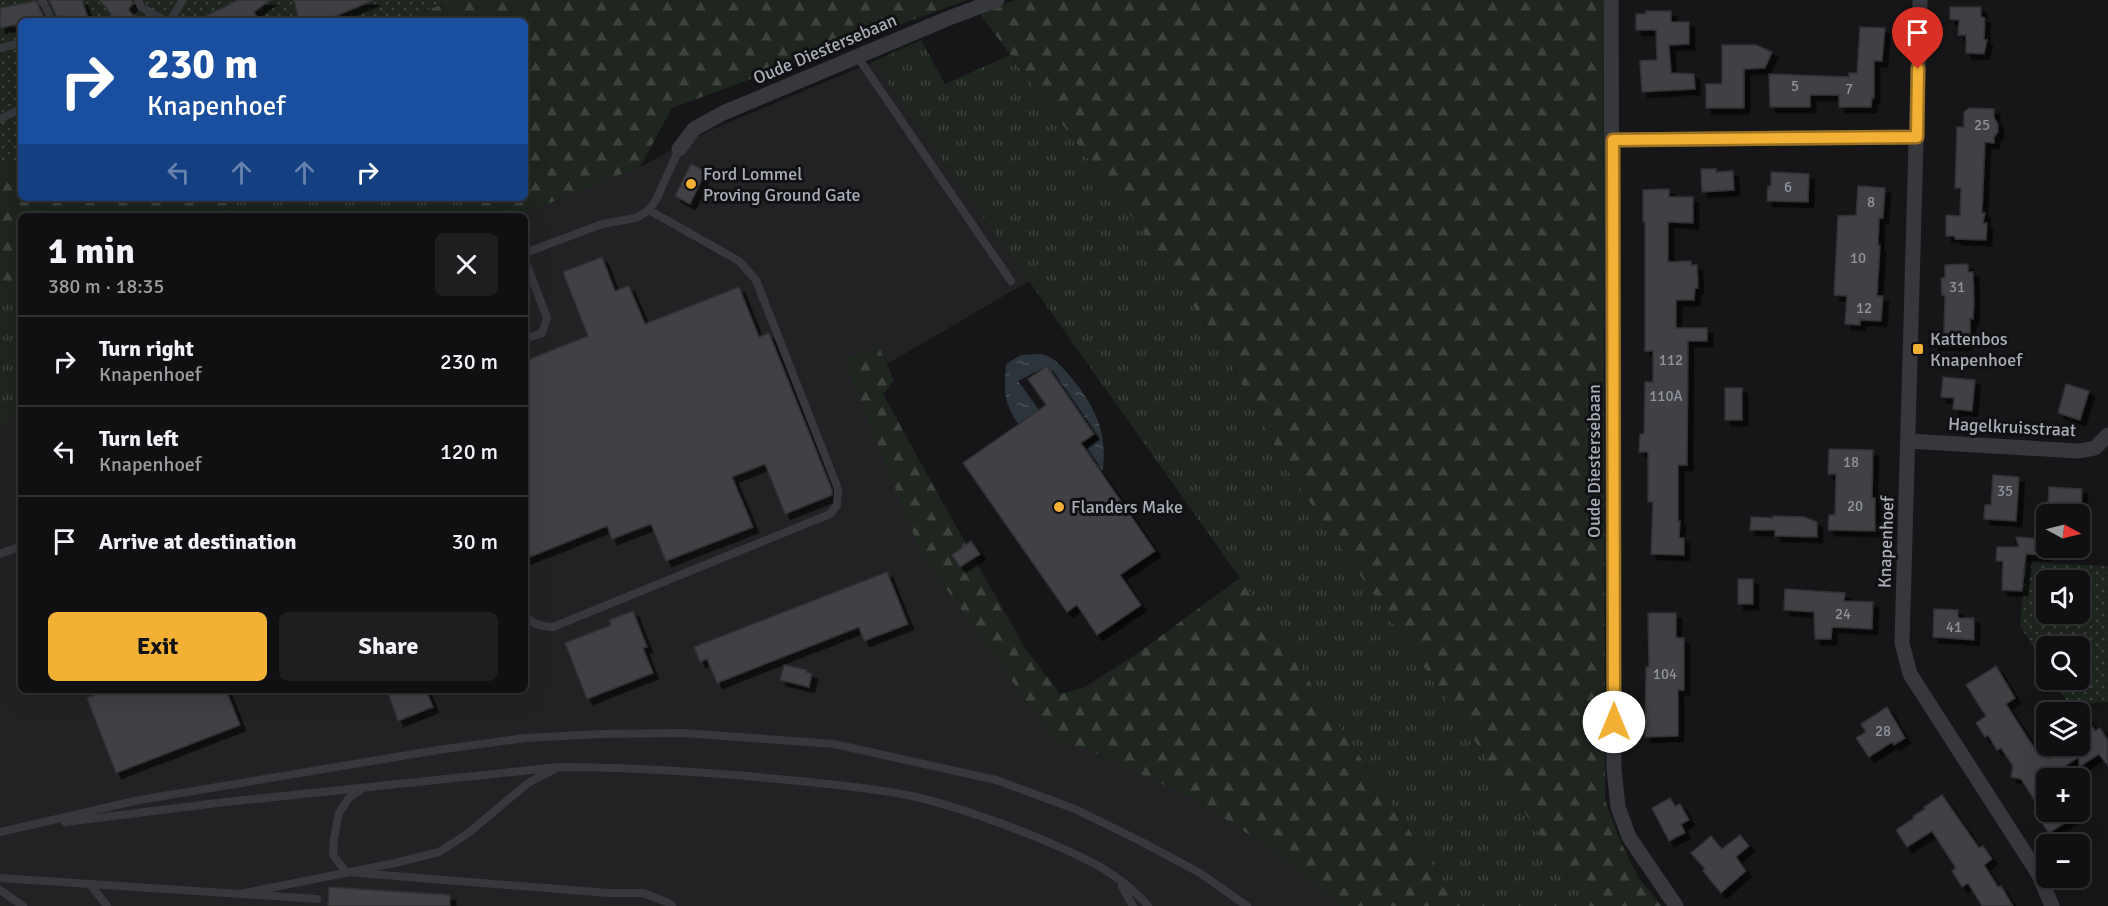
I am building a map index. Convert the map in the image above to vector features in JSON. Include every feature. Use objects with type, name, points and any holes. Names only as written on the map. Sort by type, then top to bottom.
[{"type":"street","name":"Oude Diestersebaan","points":[[680,149],[694,129],[723,113],[997,0]]},
{"type":"street","name":"Oude Diestersebaan","points":[[1611,0],[1615,779],[1618,807],[1629,837],[1676,906]]},
{"type":"street","name":"Knapenhoef","points":[[1920,0],[1902,643],[1910,674],[2039,875],[2052,906]]},
{"type":"street","points":[[1613,140],[1917,137]]},
{"type":"street","name":"Hagelkruisstraat","points":[[1908,441],[2079,452],[2095,448],[2108,435]]},
{"type":"lane","points":[[42,0],[51,18]]},
{"type":"lane","points":[[138,0],[141,7],[162,18]]},
{"type":"lane","points":[[170,18],[183,0]]},
{"type":"lane","points":[[0,48],[18,45]]},
{"type":"lane","points":[[857,56],[1011,281]]},
{"type":"lane","points":[[0,118],[18,110]]},
{"type":"lane","points":[[528,252],[602,224],[636,218],[649,210],[680,149]]},
{"type":"lane","points":[[528,619],[542,626],[553,627],[830,514],[837,504],[838,489],[756,280],[739,261],[649,210]]},
{"type":"lane","points":[[528,268],[547,318],[542,333],[528,338]]},
{"type":"lane","points":[[0,554],[18,547]]},
{"type":"lane","points":[[0,832],[139,800],[438,750],[525,738],[601,734],[729,735],[834,744],[996,780],[1075,809],[1142,842],[1200,873],[1247,906]]},
{"type":"lane","points":[[245,893],[439,852],[467,834],[528,783],[559,767]]},
{"type":"lane","points":[[27,826],[217,803],[559,767],[598,767],[744,776],[855,787],[910,796],[958,808],[1008,825],[1090,859],[1148,906]]},
{"type":"lane","points":[[363,788],[349,798],[339,813],[333,855],[346,872],[643,893],[672,906]]},
{"type":"lane","points":[[0,878],[317,899]]},
{"type":"lane","points":[[1116,878],[1133,906]]},
{"type":"lane","points":[[90,884],[107,906]]},
{"type":"lane","points":[[0,890],[23,906]]},
{"type":"shaded area","points":[[873,62],[1031,280],[870,374],[1057,704],[1239,590],[1458,906],[0,906],[0,424],[18,416],[18,693],[528,693],[528,213],[525,213],[640,167],[713,129]]},
{"type":"green space","points":[[0,0],[454,0],[405,18],[18,18],[18,160],[0,167]]},
{"type":"green space","points":[[454,0],[967,0],[672,108],[640,167],[525,213],[471,213],[469,201],[528,201],[528,18],[405,18]]},
{"type":"green space","points":[[1015,0],[1603,0],[1605,800],[1619,838],[1638,877],[1662,906],[1589,906],[1289,472],[1227,357],[1158,252],[980,14]]},
{"type":"green space","points":[[921,40],[945,84],[1010,55],[1158,252],[1227,357],[1289,472],[1589,906],[1460,906],[1240,578],[873,62]]},
{"type":"green space","points":[[18,160],[18,201],[242,201],[212,213],[18,213],[18,292],[0,300],[0,167]]},
{"type":"green space","points":[[242,201],[469,201],[471,213],[212,213]]},
{"type":"green space","points":[[18,292],[18,416],[0,424],[0,300]]},
{"type":"green space","points":[[878,345],[894,380],[883,394],[1014,633],[1060,694],[1094,685],[1240,578],[1460,906],[1342,906],[1264,844],[1192,798],[1087,749],[1055,741],[921,553],[844,360]]},
{"type":"green space","points":[[2025,562],[2108,566],[2108,702],[2067,702],[2059,690],[2090,690],[2090,636],[2036,636],[2036,652],[2020,626]]},
{"type":"water","points":[[1021,355],[1049,356],[1070,376],[1087,398],[1102,433],[1104,460],[1102,474],[1085,449],[1099,439],[1047,366],[1018,381],[1039,410],[1018,424],[1007,402],[1005,382],[1006,364]]},
{"type":"building","points":[[49,0],[82,0],[88,18],[63,18],[63,16],[57,17]]},
{"type":"building","points":[[100,0],[132,0],[133,4],[128,9],[136,18],[114,18]]},
{"type":"building","points":[[238,0],[270,0],[254,12],[257,18],[202,18]]},
{"type":"building","points":[[294,0],[374,0],[331,18],[298,18]]},
{"type":"building","points":[[36,1],[44,18],[18,18],[18,25],[0,28],[0,8]]},
{"type":"building","points":[[1950,7],[1981,7],[1981,17],[1985,18],[1984,40],[1987,40],[1984,54],[1966,53],[1966,35],[1958,35],[1959,20],[1950,19]]},
{"type":"building","points":[[1646,11],[1671,11],[1671,22],[1689,22],[1689,44],[1669,45],[1671,73],[1694,74],[1695,89],[1642,92],[1640,61],[1657,60],[1656,30],[1636,30],[1636,14],[1646,14]]},
{"type":"building","points":[[1860,27],[1885,28],[1882,61],[1874,61],[1874,98],[1872,98],[1871,107],[1839,107],[1839,95],[1810,95],[1810,107],[1770,107],[1769,74],[1849,77],[1849,73],[1857,73]]},
{"type":"building","points":[[1722,45],[1756,45],[1772,52],[1765,68],[1744,69],[1744,108],[1706,108],[1706,84],[1722,84]]},
{"type":"building","points":[[1969,108],[1994,109],[1994,118],[1998,124],[1994,143],[1985,142],[1982,213],[1985,213],[1983,223],[1987,223],[1986,240],[1955,239],[1955,236],[1946,236],[1946,215],[1960,216],[1961,188],[1955,188],[1957,127],[1964,127],[1964,112]]},
{"type":"building","name":"Ford Lommel Proving Ground Gate","points":[[691,164],[706,171],[690,204],[675,196]]},
{"type":"building","points":[[1701,169],[1716,169],[1716,172],[1733,171],[1734,190],[1702,192]]},
{"type":"building","points":[[1771,172],[1809,174],[1808,202],[1767,201],[1768,186],[1771,186]]},
{"type":"building","points":[[1858,186],[1885,188],[1883,218],[1879,218],[1878,245],[1880,245],[1877,296],[1883,296],[1881,321],[1860,320],[1860,325],[1845,324],[1847,296],[1834,295],[1838,216],[1856,215]]},
{"type":"building","points":[[1669,189],[1669,197],[1693,197],[1693,223],[1668,222],[1668,262],[1691,261],[1691,265],[1697,265],[1698,288],[1695,288],[1694,300],[1676,300],[1676,328],[1707,328],[1707,341],[1688,341],[1687,465],[1678,465],[1679,538],[1684,538],[1684,555],[1651,554],[1653,502],[1648,502],[1648,452],[1639,452],[1640,434],[1644,434],[1645,382],[1653,382],[1653,351],[1645,351],[1643,190]]},
{"type":"building","points":[[602,257],[615,291],[629,286],[645,324],[739,287],[759,337],[769,333],[832,490],[832,495],[785,514],[765,464],[732,477],[753,527],[666,561],[651,524],[612,539],[607,526],[528,558],[528,360],[588,336],[563,272]]},
{"type":"building","points":[[1968,264],[1968,272],[1973,272],[1974,301],[1973,319],[1970,318],[1970,334],[1967,334],[1966,345],[1933,344],[1944,333],[1945,295],[1942,295],[1941,278],[1945,278],[1945,265]]},
{"type":"building","name":"Flanders Make","points":[[1047,366],[1094,434],[1081,443],[1155,551],[1120,575],[1141,605],[1097,635],[1077,605],[1067,612],[963,463],[1046,405],[1028,379]]},
{"type":"building","points":[[1943,377],[1975,380],[1972,411],[1953,409],[1954,398],[1941,397]]},
{"type":"building","points":[[2066,384],[2089,391],[2080,420],[2058,413]]},
{"type":"building","points":[[1725,388],[1742,388],[1742,420],[1725,420]]},
{"type":"building","points":[[1829,449],[1873,450],[1872,498],[1875,498],[1875,531],[1828,530],[1829,515],[1835,515],[1836,474],[1828,474]]},
{"type":"building","points":[[1993,475],[2019,477],[2016,521],[1984,519],[1985,505],[1991,505]]},
{"type":"building","points":[[2049,487],[2082,489],[2081,504],[2048,504]]},
{"type":"building","points":[[1773,516],[1804,517],[1817,522],[1817,537],[1775,536],[1775,530],[1750,530],[1751,517],[1773,518]]},
{"type":"building","points":[[2016,537],[2036,538],[2036,554],[2026,554],[2022,591],[2002,590],[2003,561],[1996,561],[1997,547],[2019,547]]},
{"type":"building","points":[[971,541],[980,554],[960,567],[952,555]]},
{"type":"building","points":[[887,572],[908,624],[864,641],[859,627],[717,683],[707,659],[700,662],[694,647]]},
{"type":"building","points":[[1738,579],[1753,579],[1753,604],[1738,604]]},
{"type":"building","points":[[1785,589],[1845,593],[1844,601],[1873,602],[1872,629],[1832,627],[1831,639],[1815,639],[1814,612],[1784,610]]},
{"type":"building","points":[[1934,609],[1958,610],[1958,618],[1974,618],[1974,640],[1933,637]]},
{"type":"building","points":[[633,611],[647,647],[643,648],[653,673],[587,699],[565,643],[611,625],[609,620]]},
{"type":"building","points":[[1648,613],[1676,613],[1676,638],[1684,638],[1684,690],[1678,690],[1678,736],[1645,737],[1646,667],[1649,667]]},
{"type":"building","points":[[784,665],[807,670],[806,672],[812,674],[809,687],[780,680]]},
{"type":"building","points":[[1996,666],[2015,698],[2006,704],[2034,748],[2036,747],[2036,756],[2046,756],[2048,759],[2053,756],[2090,756],[2090,723],[2095,731],[2100,728],[2108,741],[2108,766],[2099,754],[2079,767],[2079,757],[2062,768],[2036,768],[2036,803],[2021,779],[2011,777],[2013,766],[2001,748],[1997,750],[1988,735],[1985,737],[1976,723],[1986,716],[1966,685]]},
{"type":"building","points":[[101,693],[227,693],[240,725],[116,773],[87,698]]},
{"type":"building","points":[[388,693],[427,693],[433,707],[398,721]]},
{"type":"building","points":[[1887,707],[1905,738],[1894,745],[1892,742],[1869,757],[1856,738],[1866,732],[1861,724]]},
{"type":"building","points":[[1942,795],[1979,848],[1983,846],[1992,859],[1984,865],[2013,906],[1982,906],[1968,883],[1962,887],[1952,871],[1956,868],[1932,831],[1907,847],[1896,830]]},
{"type":"building","points":[[1670,798],[1675,806],[1680,804],[1689,820],[1681,824],[1685,833],[1669,841],[1652,808]]},
{"type":"building","points":[[2041,822],[2066,822],[2049,833]]},
{"type":"building","points":[[1740,835],[1749,846],[1736,857],[1746,871],[1721,893],[1691,853],[1711,836],[1722,849]]},
{"type":"building","points":[[329,887],[450,895],[450,906],[328,906]]},
{"type":"place","name":"Ford Lommel Proving Ground Gate","points":[[691,184]]},
{"type":"place","name":"Kattenbos Knapenhoef","points":[[1918,349]]},
{"type":"place","name":"Flanders Make","points":[[1059,507]]},
{"type":"route","points":[[1614,722],[1613,140],[1917,137],[1918,69]]}]
